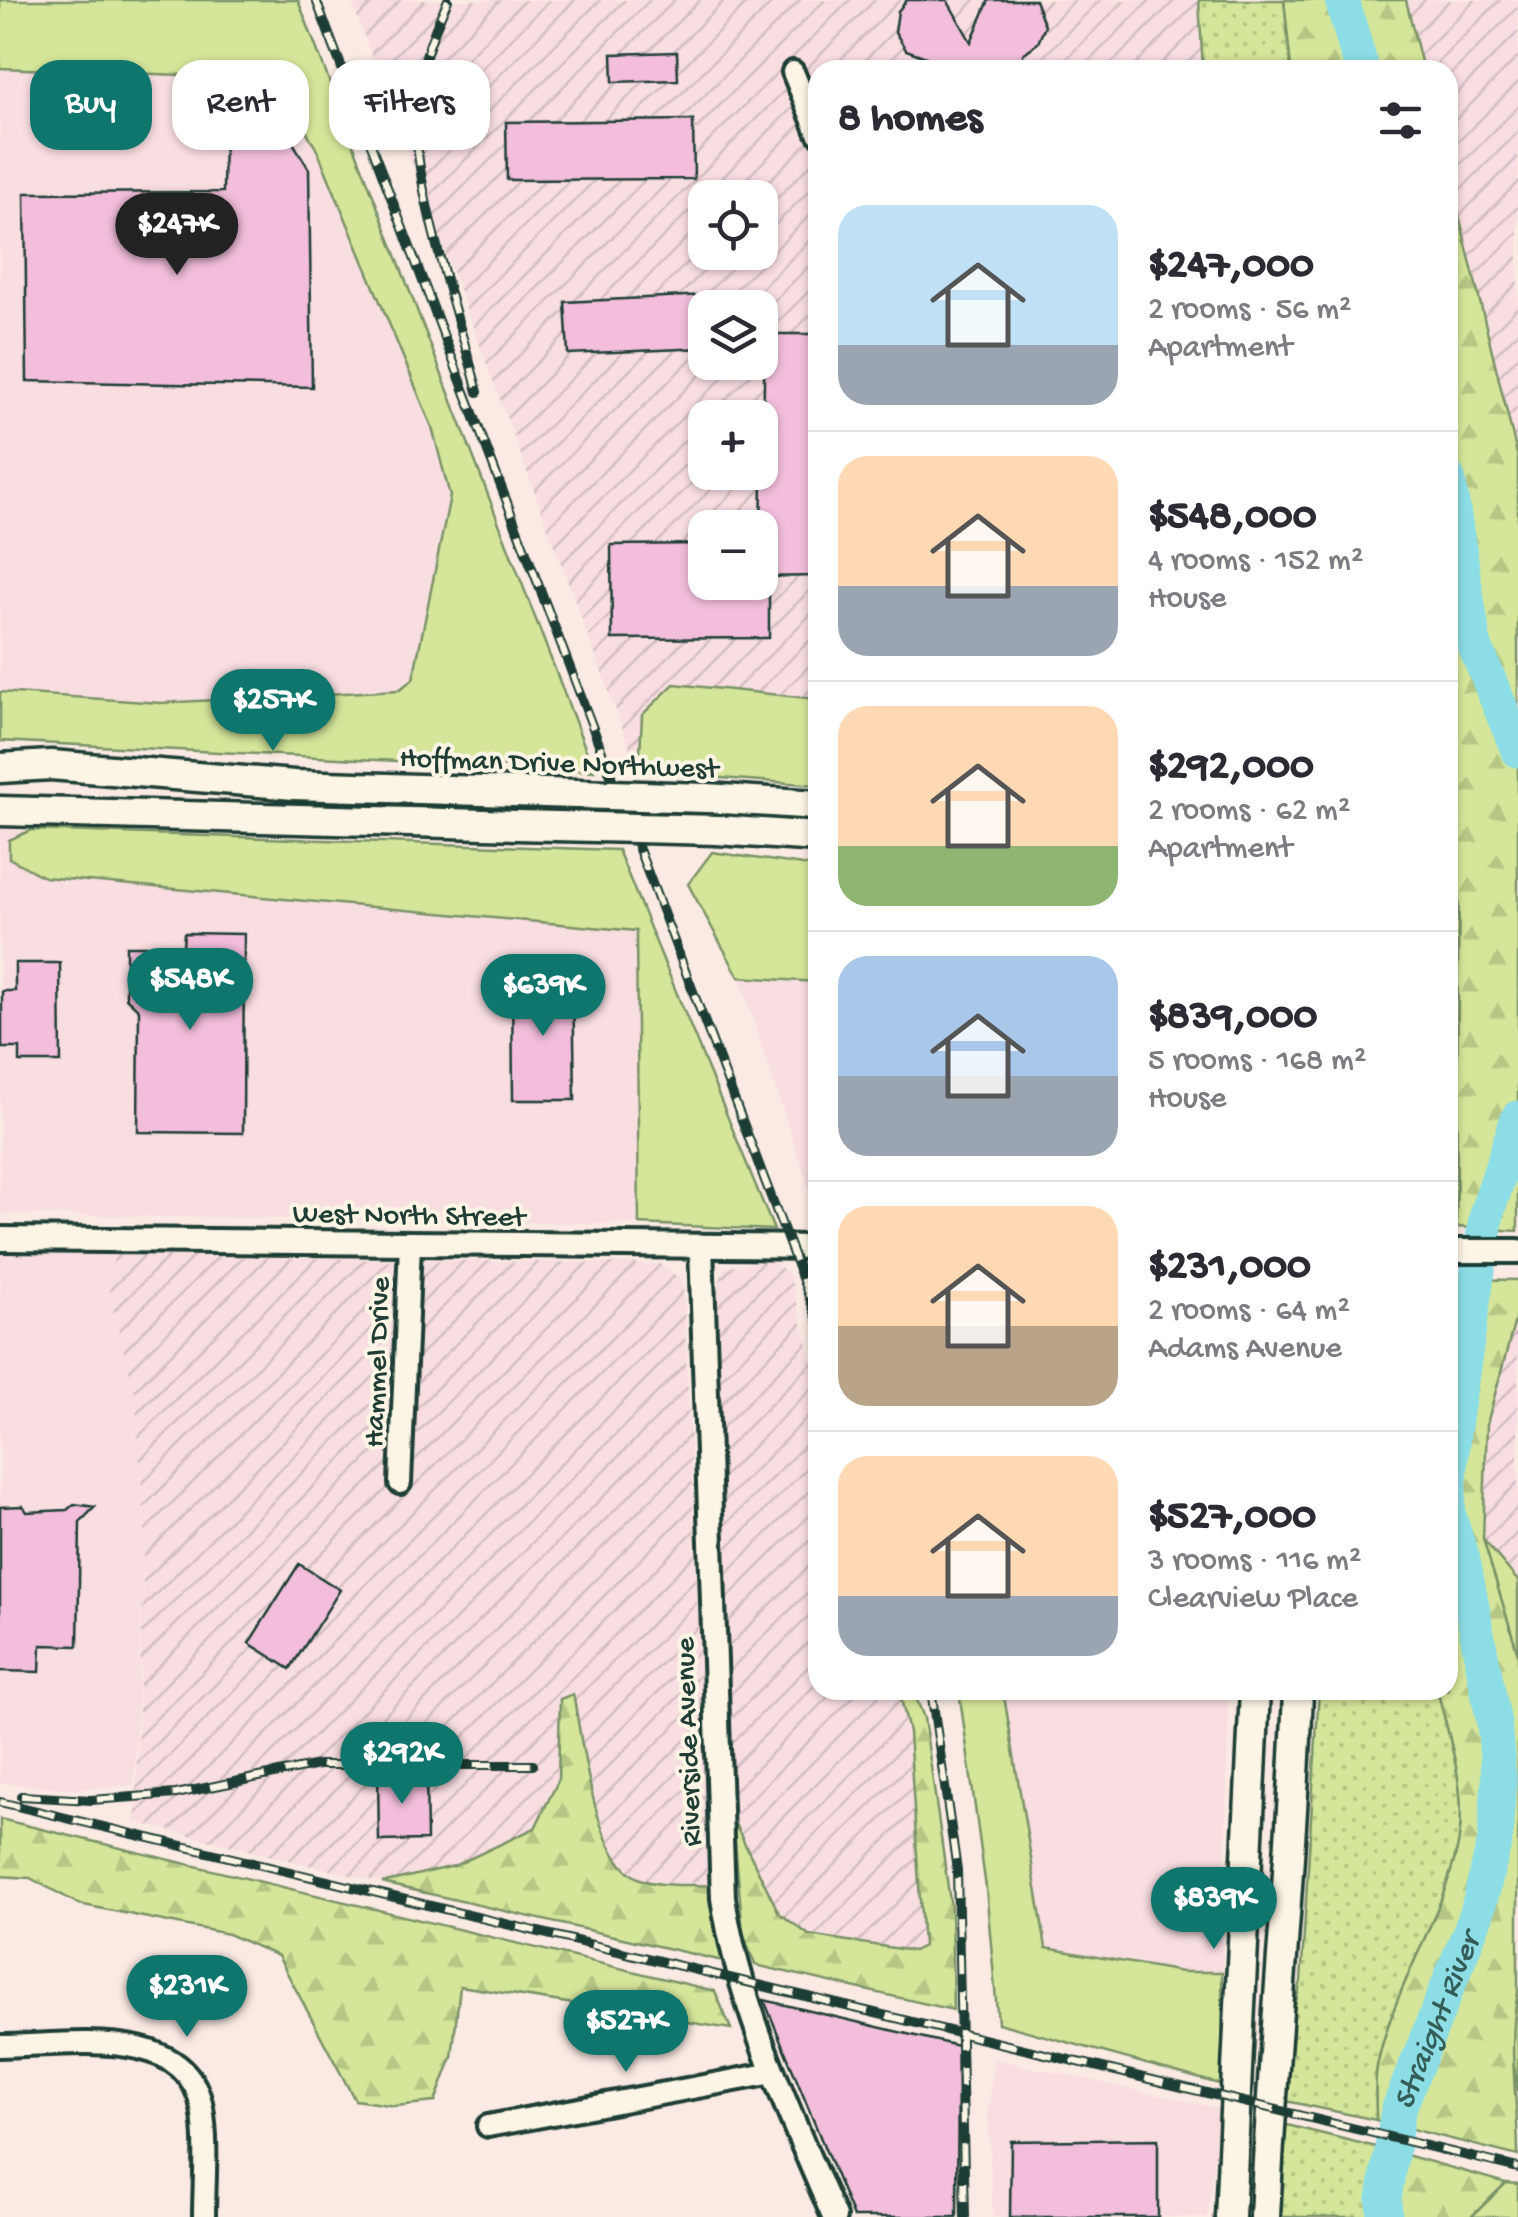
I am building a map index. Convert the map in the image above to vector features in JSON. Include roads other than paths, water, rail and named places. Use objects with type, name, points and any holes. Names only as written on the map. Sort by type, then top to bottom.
[{"type":"main road","name":"Hoffman Drive Northwest","points":[[0,764],[294,785],[808,804]]},
{"type":"main road","points":[[0,811],[717,830],[808,836]]},
{"type":"main road","points":[[0,830],[17,820],[47,812]]},
{"type":"main road","points":[[1230,2217],[1255,1700]]},
{"type":"main road","points":[[1265,2217],[1272,2065],[1292,1859],[1298,1700]]},
{"type":"street","points":[[793,72],[808,109]]},
{"type":"street","name":"West North Street","points":[[0,1239],[808,1246]]},
{"type":"street","name":"Hammel Drive","points":[[400,1482],[410,1243]]},
{"type":"street","name":"Riverside Avenue","points":[[701,1246],[723,1898],[733,1952],[773,2072],[834,2217]]},
{"type":"street","points":[[1458,1251],[1518,1250]]},
{"type":"street","points":[[0,2046],[130,2046],[157,2052],[175,2062],[189,2077],[203,2112],[204,2217]]},
{"type":"street","points":[[488,2126],[773,2072]]},
{"type":"waterway","name":"Straight River","points":[[1342,0],[1359,60]]},
{"type":"waterway","name":"Straight River","points":[[1458,542],[1474,644],[1518,750]]},
{"type":"waterway","name":"Straight River","points":[[1458,1400],[1487,1212],[1518,1118]]},
{"type":"waterway","name":"Straight River","points":[[1385,2217],[1384,2199],[1398,2111],[1477,1913],[1495,1840],[1499,1779],[1494,1723],[1458,1545]]},
{"type":"railway","points":[[316,0],[808,1294]]},
{"type":"railway","points":[[448,0],[423,67],[416,109],[417,140],[438,250],[478,392]]},
{"type":"railway","points":[[932,1700],[957,1870],[965,2217]]},
{"type":"railway","points":[[21,1796],[91,1800],[176,1794],[318,1765],[533,1765]]},
{"type":"railway","points":[[0,1802],[1518,2168]]}]
